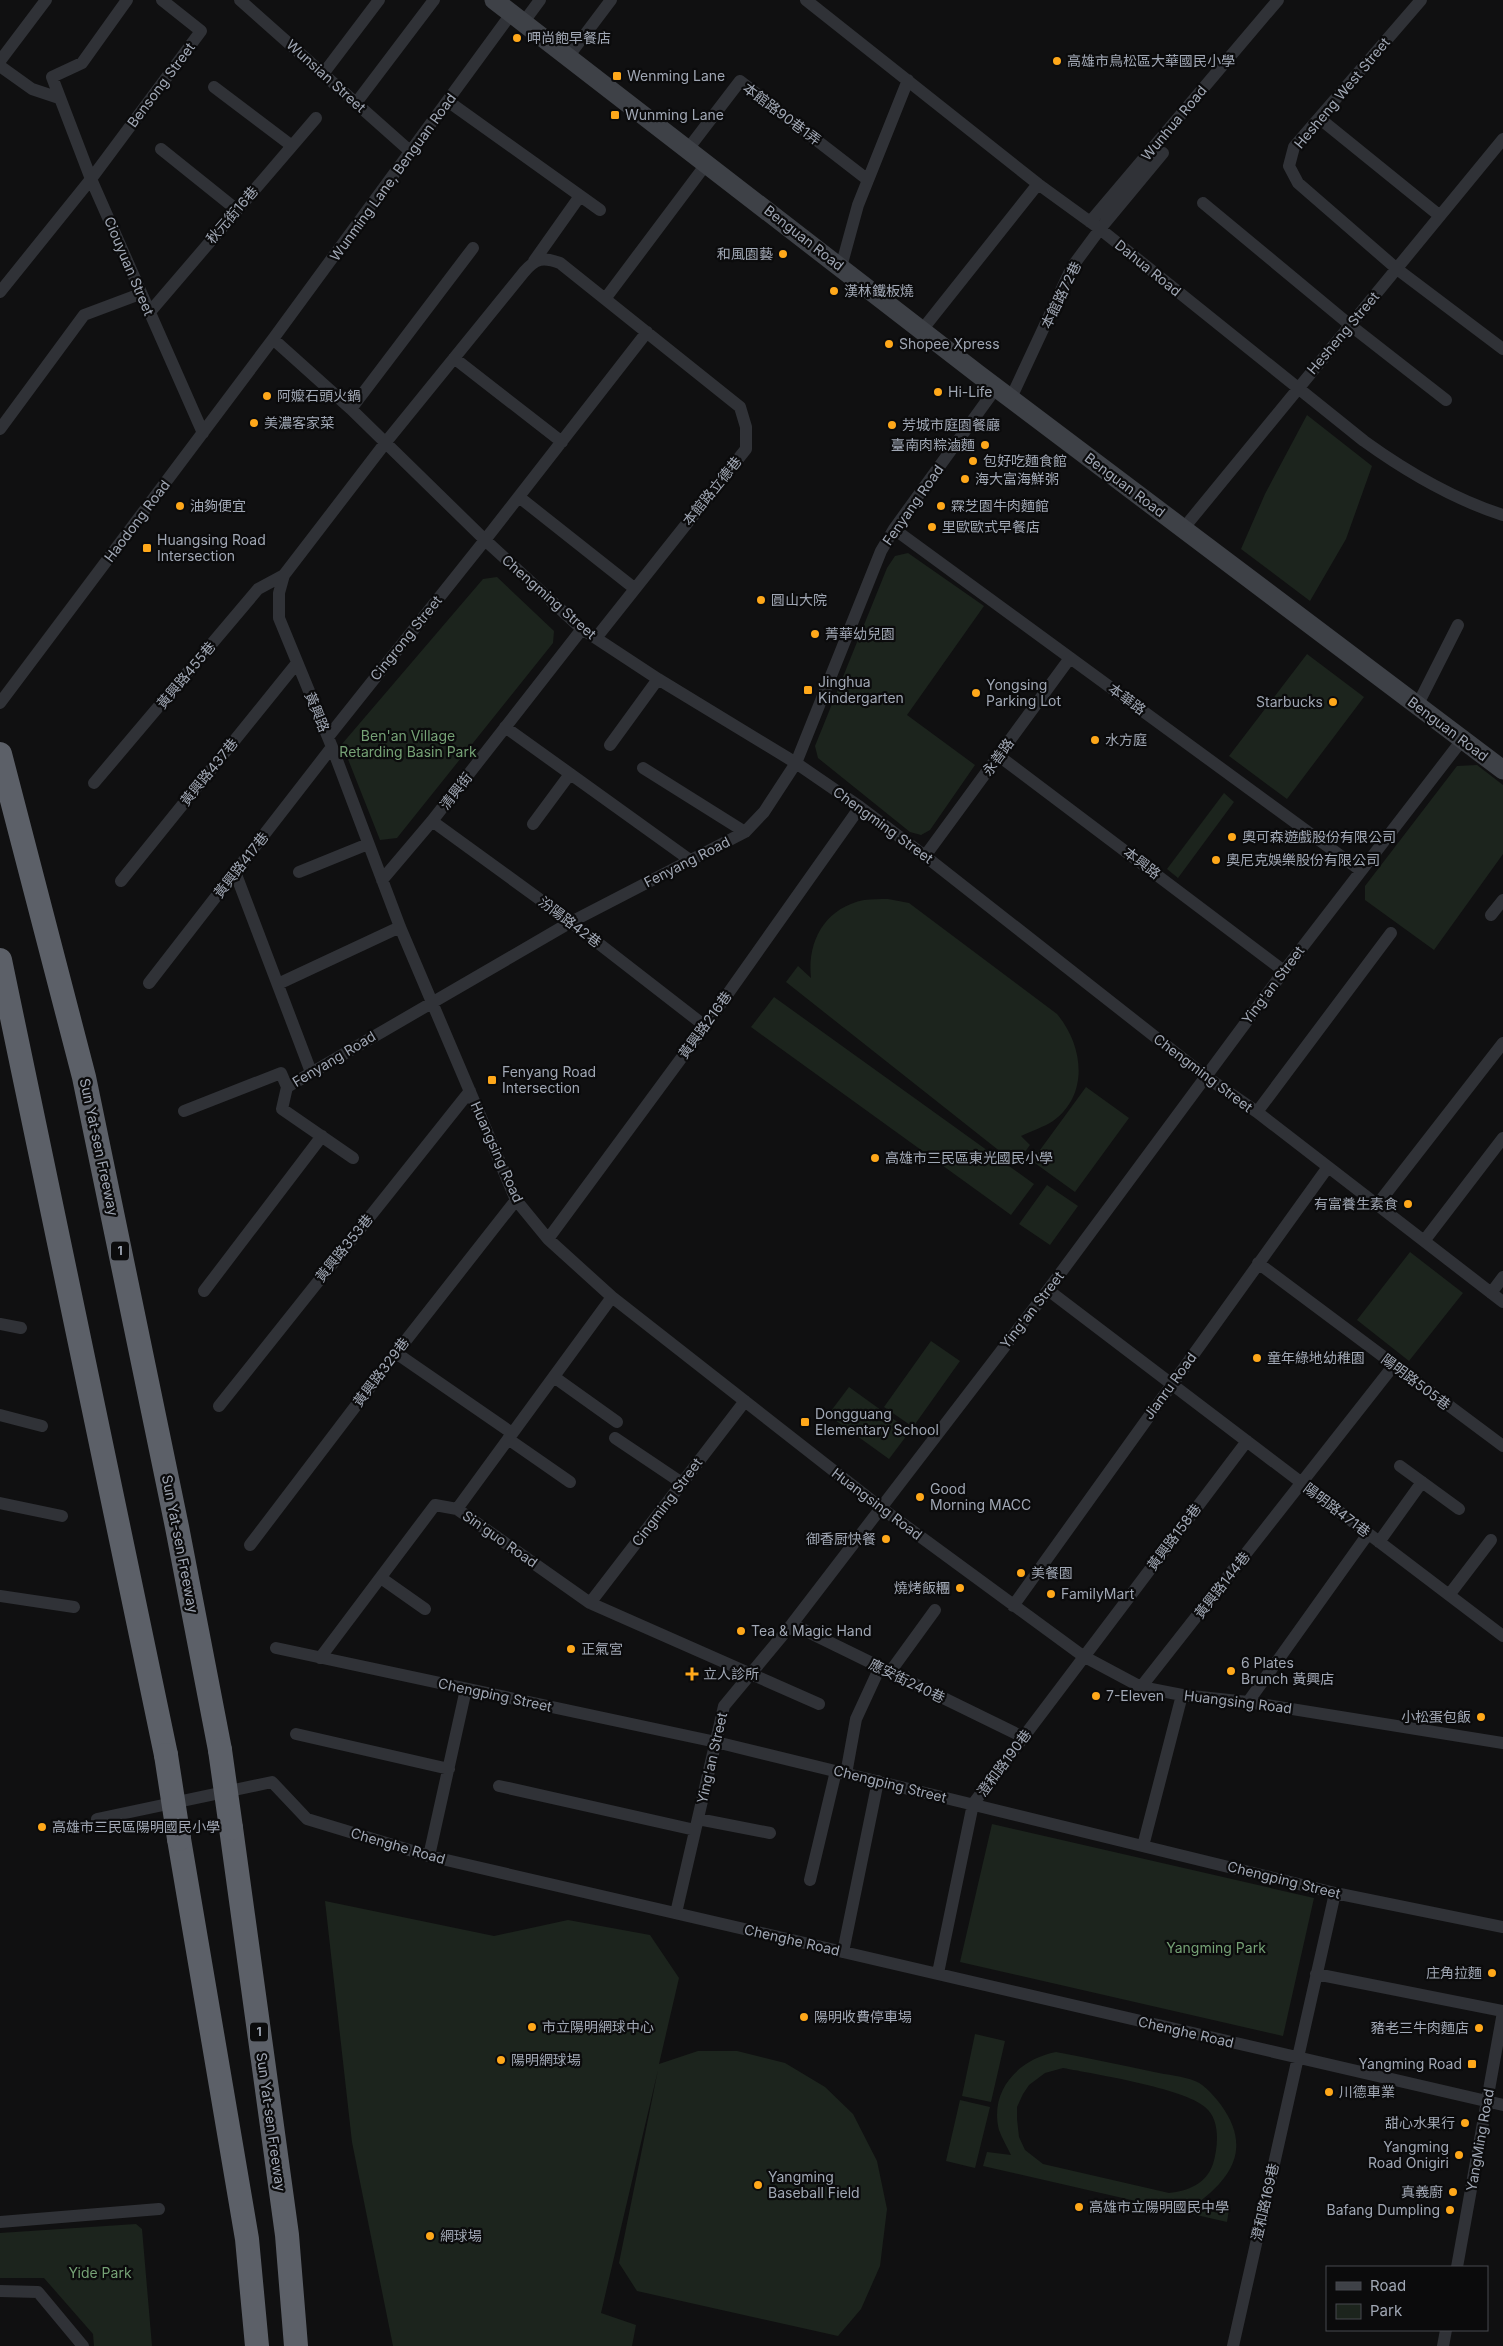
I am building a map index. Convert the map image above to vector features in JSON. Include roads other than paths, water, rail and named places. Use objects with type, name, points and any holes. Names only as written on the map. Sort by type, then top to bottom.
[{"type":"highway","name":"Sun Yat-sen Freeway","points":[[0,756],[84,1077],[176,1518],[220,1750],[287,2235],[296,2346]]},
{"type":"highway","points":[[0,960],[166,1755],[246,2239],[257,2346]]},
{"type":"highway","points":[[287,2235],[309,2346]]},
{"type":"highway","points":[[244,2346],[246,2239]]},
{"type":"street","points":[[0,61],[46,0]]},
{"type":"street","name":"Ciouyuan Street","points":[[127,0],[82,63],[52,77],[91,179],[202,433]]},
{"type":"street","name":"Bensong Street","points":[[91,179],[201,31],[162,0]]},
{"type":"street","name":"Wunsian Street","points":[[240,0],[411,152]]},
{"type":"street","points":[[323,74],[379,0]]},
{"type":"street","points":[[356,103],[434,0]]},
{"type":"street","name":"Benguan Road","points":[[494,0],[1004,393],[1503,770]]},
{"type":"street","name":"Wunming Lane, Benguan Road","points":[[273,339],[449,102],[517,19],[540,0]]},
{"type":"street","points":[[568,57],[611,0]]},
{"type":"street","name":"Dahua Road","points":[[806,0],[1038,184],[1095,226],[1296,388],[1400,467],[1476,506],[1503,515]]},
{"type":"street","name":"Wunhua Road","points":[[1095,226],[1278,0]]},
{"type":"street","name":"Hesheng West Street","points":[[1421,0],[1294,147],[1289,166],[1298,183],[1397,268],[1503,349]]},
{"type":"street","points":[[0,66],[32,89],[59,98]]},
{"type":"street","points":[[841,267],[858,205],[908,80]]},
{"type":"street","name":"本館路90巷1弄","points":[[688,149],[740,81],[868,180]]},
{"type":"street","points":[[214,87],[292,146]]},
{"type":"street","points":[[449,102],[600,210]]},
{"type":"street","name":"秋元街16巷","points":[[149,313],[316,118]]},
{"type":"street","points":[[1319,118],[1440,216]]},
{"type":"street","name":"Hesheng Street","points":[[1183,529],[1296,388],[1503,139]]},
{"type":"street","points":[[161,149],[237,210]]},
{"type":"street","name":"本館路72巷","points":[[1004,393],[1095,226],[1163,153]]},
{"type":"street","points":[[605,299],[708,164]]},
{"type":"street","points":[[0,292],[91,179]]},
{"type":"street","points":[[922,330],[1038,184]]},
{"type":"street","points":[[534,261],[580,196]]},
{"type":"street","points":[[1203,203],[1350,325],[1446,400]]},
{"type":"street","points":[[351,409],[473,248]]},
{"type":"street","name":"本館路立德巷","points":[[534,261],[546,258],[560,263],[740,407],[746,427],[746,449],[596,638]]},
{"type":"street","name":"黃興路","points":[[430,1002],[330,742],[279,618],[279,593],[284,575],[386,442],[534,261]]},
{"type":"street","points":[[0,428],[84,315],[140,294]]},
{"type":"street","points":[[485,540],[647,332]]},
{"type":"street","name":"Chengming Street","points":[[273,339],[351,409],[485,540],[582,628],[658,679],[796,763],[860,807],[1205,1076],[1256,1112],[1503,1302]]},
{"type":"street","name":"Haodong Road","points":[[0,703],[273,339]]},
{"type":"street","points":[[454,358],[562,442]]},
{"type":"street","name":"Fenyang Road","points":[[184,1111],[281,1073],[287,1088],[430,1002],[572,922],[745,832],[764,812],[796,763],[881,551],[894,529],[1004,393]]},
{"type":"street","points":[[519,497],[634,588]]},
{"type":"street","name":"本華路","points":[[894,529],[1360,870]]},
{"type":"street","name":"Cingrong Street","points":[[330,742],[485,540]]},
{"type":"street","name":"黃興路455巷","points":[[94,783],[258,589],[284,575]]},
{"type":"street","points":[[1417,706],[1458,625]]},
{"type":"street","name":"清興街","points":[[382,880],[432,820],[582,628]]},
{"type":"street","name":"永善路","points":[[925,856],[1070,658]]},
{"type":"street","name":"黃興路437巷","points":[[121,881],[297,663]]},
{"type":"street","points":[[610,745],[658,679]]},
{"type":"street","points":[[505,728],[690,860]]},
{"type":"street","name":"Ying'an Street","points":[[676,1914],[724,1706],[792,1624],[1048,1290],[1148,1158],[1205,1076],[1360,870],[1462,740]]},
{"type":"street","name":"黃興路417巷","points":[[149,983],[235,872],[330,742]]},
{"type":"street","name":"本興路","points":[[999,756],[1284,971]]},
{"type":"street","points":[[642,768],[745,832]]},
{"type":"street","points":[[533,824],[570,774]]},
{"type":"street","name":"黃興路216巷","points":[[548,1239],[705,1026],[860,807]]},
{"type":"street","name":"汾陽路42巷","points":[[432,820],[572,922],[705,1026]]},
{"type":"street","points":[[299,872],[368,844]]},
{"type":"street","points":[[235,872],[311,1072]]},
{"type":"street","points":[[1491,916],[1503,900]]},
{"type":"street","points":[[278,984],[400,927]]},
{"type":"street","points":[[1256,1112],[1392,933]]},
{"type":"street","name":"Huangsing Road","points":[[430,1002],[516,1200],[548,1239],[612,1297],[880,1507],[1083,1656],[1141,1687],[1182,1695],[1248,1702],[1503,1743]]},
{"type":"street","points":[[1377,1205],[1503,1042]]},
{"type":"street","points":[[287,1088],[282,1109],[354,1158]]},
{"type":"street","name":"黃興路353巷","points":[[219,1406],[470,1091]]},
{"type":"street","points":[[204,1291],[322,1136]]},
{"type":"street","points":[[1424,1241],[1503,1138]]},
{"type":"street","name":"Jianru Road","points":[[1013,1606],[1328,1167]]},
{"type":"street","name":"黃興路329巷","points":[[250,1545],[396,1352],[516,1200]]},
{"type":"street","name":"陽明路505巷","points":[[1258,1263],[1503,1446]]},
{"type":"street","points":[[1491,1293],[1503,1277]]},
{"type":"street","name":"陽明路471巷","points":[[1048,1290],[1503,1636]]},
{"type":"street","name":"Sin'guo Road","points":[[612,1297],[457,1509],[590,1603],[751,1672],[819,1704]]},
{"type":"street","points":[[0,1324],[21,1328]]},
{"type":"street","points":[[396,1352],[570,1482]]},
{"type":"street","name":"黃興路144巷","points":[[1141,1687],[1394,1365]]},
{"type":"street","points":[[554,1376],[617,1422]]},
{"type":"street","name":"Cingming Street","points":[[590,1603],[745,1401]]},
{"type":"street","points":[[0,1415],[42,1426]]},
{"type":"street","points":[[615,1438],[682,1483]]},
{"type":"street","name":"黃興路158巷","points":[[1083,1656],[1247,1441]]},
{"type":"street","points":[[1400,1466],[1459,1509]]},
{"type":"street","points":[[1379,1542],[1422,1482]]},
{"type":"street","points":[[0,1503],[62,1516]]},
{"type":"street","points":[[320,1658],[436,1505],[457,1509]]},
{"type":"street","points":[[1248,1702],[1368,1534]]},
{"type":"street","points":[[1449,1595],[1490,1540]]},
{"type":"street","points":[[380,1578],[425,1609]]},
{"type":"street","points":[[0,1596],[74,1607]]},
{"type":"street","points":[[810,1880],[856,1719],[885,1669],[935,1610]]},
{"type":"street","name":"應安街240巷","points":[[792,1624],[1023,1737]]},
{"type":"street","name":"Chengping Street","points":[[276,1648],[716,1742],[1335,1893],[1503,1927]]},
{"type":"street","name":"澄和路190巷","points":[[938,1973],[973,1804],[1083,1656]]},
{"type":"street","points":[[429,1856],[466,1689]]},
{"type":"street","points":[[1143,1846],[1182,1695]]},
{"type":"street","points":[[296,1734],[449,1769]]},
{"type":"street","points":[[843,1952],[878,1781]]},
{"type":"street","name":"Chenghe Road","points":[[97,1819],[272,1782],[307,1820],[429,1856],[1503,2105]]},
{"type":"street","points":[[499,1786],[697,1825],[770,1833]]},
{"type":"street","name":"澄和路169巷","points":[[1233,2346],[1335,1893]]},
{"type":"street","points":[[1316,1974],[1503,2011]]},
{"type":"street","name":"YangMing Road","points":[[1457,2266],[1503,2011]]},
{"type":"street","points":[[0,2222],[159,2209]]},
{"type":"street","points":[[0,2291],[38,2292],[83,2346]]},
{"type":"street","points":[[1443,2346],[1446,2331]]},
{"type":"place","name":"呷尚飽早餐店","points":[[517,38]]},
{"type":"place","name":"高雄市鳥松區大華國民小學","points":[[1057,61]]},
{"type":"place","name":"Wenming Lane","points":[[617,76]]},
{"type":"place","name":"Wunming Lane","points":[[615,115]]},
{"type":"place","name":"和風園藝","points":[[783,254]]},
{"type":"place","name":"漢林鐵板燒","points":[[834,291]]},
{"type":"place","name":"Shopee Xpress","points":[[889,344]]},
{"type":"place","name":"Hi-Life","points":[[938,392]]},
{"type":"place","name":"阿嬤石頭火鍋","points":[[267,396]]},
{"type":"place","name":"美濃客家菜","points":[[254,423]]},
{"type":"place","name":"芳城市庭園餐廳","points":[[892,425]]},
{"type":"place","name":"臺南肉粽滷麵","points":[[985,445]]},
{"type":"place","name":"包好吃麵食館","points":[[973,461]]},
{"type":"place","name":"海大富海鮮粥","points":[[965,479]]},
{"type":"place","name":"油夠便宜","points":[[180,506]]},
{"type":"place","name":"霖芝園牛肉麵館","points":[[941,506]]},
{"type":"place","name":"里歐歐式早餐店","points":[[932,527]]},
{"type":"place","name":"Huangsing Road Intersection","points":[[147,548]]},
{"type":"place","name":"圓山大院","points":[[761,600]]},
{"type":"place","name":"菁華幼兒園","points":[[815,634]]},
{"type":"place","name":"Jinghua Kindergarten","points":[[808,690]]},
{"type":"place","name":"Yongsing Parking Lot","points":[[976,693]]},
{"type":"place","name":"Starbucks","points":[[1333,702]]},
{"type":"place","name":"水方庭","points":[[1095,740]]},
{"type":"place","name":"奧可森遊戲股份有限公司","points":[[1232,837]]},
{"type":"place","name":"奧尼克娛樂股份有限公司","points":[[1216,860]]},
{"type":"place","name":"Fenyang Road Intersection","points":[[492,1080]]},
{"type":"place","name":"高雄市三民區東光國民小學","points":[[875,1158]]},
{"type":"place","name":"有富養生素食","points":[[1408,1204]]},
{"type":"place","name":"童年綠地幼稚園","points":[[1257,1358]]},
{"type":"place","name":"Dongguang Elementary School","points":[[805,1422]]},
{"type":"place","name":"Good Morning MACC","points":[[920,1497]]},
{"type":"place","name":"御香厨快餐","points":[[886,1539]]},
{"type":"place","name":"美餐園","points":[[1021,1573]]},
{"type":"place","name":"燒烤飯糰","points":[[960,1588]]},
{"type":"place","name":"FamilyMart","points":[[1051,1594]]},
{"type":"place","name":"Tea & Magic Hand","points":[[741,1631]]},
{"type":"place","name":"正氣宮","points":[[571,1649]]},
{"type":"place","name":"6 Plates Brunch 黃興店","points":[[1231,1671]]},
{"type":"place","name":"立人診所","points":[[692,1674]]},
{"type":"place","name":"7-Eleven","points":[[1096,1696]]},
{"type":"place","name":"小松蛋包飯","points":[[1481,1717]]},
{"type":"place","name":"高雄市三民區陽明國民小學","points":[[42,1827]]},
{"type":"place","name":"庄角拉麵","points":[[1492,1973]]},
{"type":"place","name":"陽明收費停車場","points":[[804,2017]]},
{"type":"place","name":"市立陽明網球中心","points":[[532,2027]]},
{"type":"place","name":"豬老三牛肉麵店","points":[[1479,2028]]},
{"type":"place","name":"陽明網球場","points":[[501,2060]]},
{"type":"place","name":"Yangming Road","points":[[1472,2064]]},
{"type":"place","name":"川德車業","points":[[1329,2092]]},
{"type":"place","name":"甜心水果行","points":[[1465,2123]]},
{"type":"place","name":"Yangming Road Onigiri","points":[[1459,2155]]},
{"type":"place","name":"Yangming Baseball Field","points":[[758,2185]]},
{"type":"place","name":"真義廚","points":[[1453,2192]]},
{"type":"place","name":"高雄市立陽明國民中學","points":[[1079,2207]]},
{"type":"place","name":"Bafang Dumpling","points":[[1450,2210]]},
{"type":"place","name":"網球場","points":[[430,2236]]},
{"type":"park label","name":"Ben'an Village Retarding Basin Park","points":[[408,744]]},
{"type":"park label","name":"Yangming Park","points":[[1216,1948]]},
{"type":"park label","name":"Yide Park","points":[[100,2273]]}]
